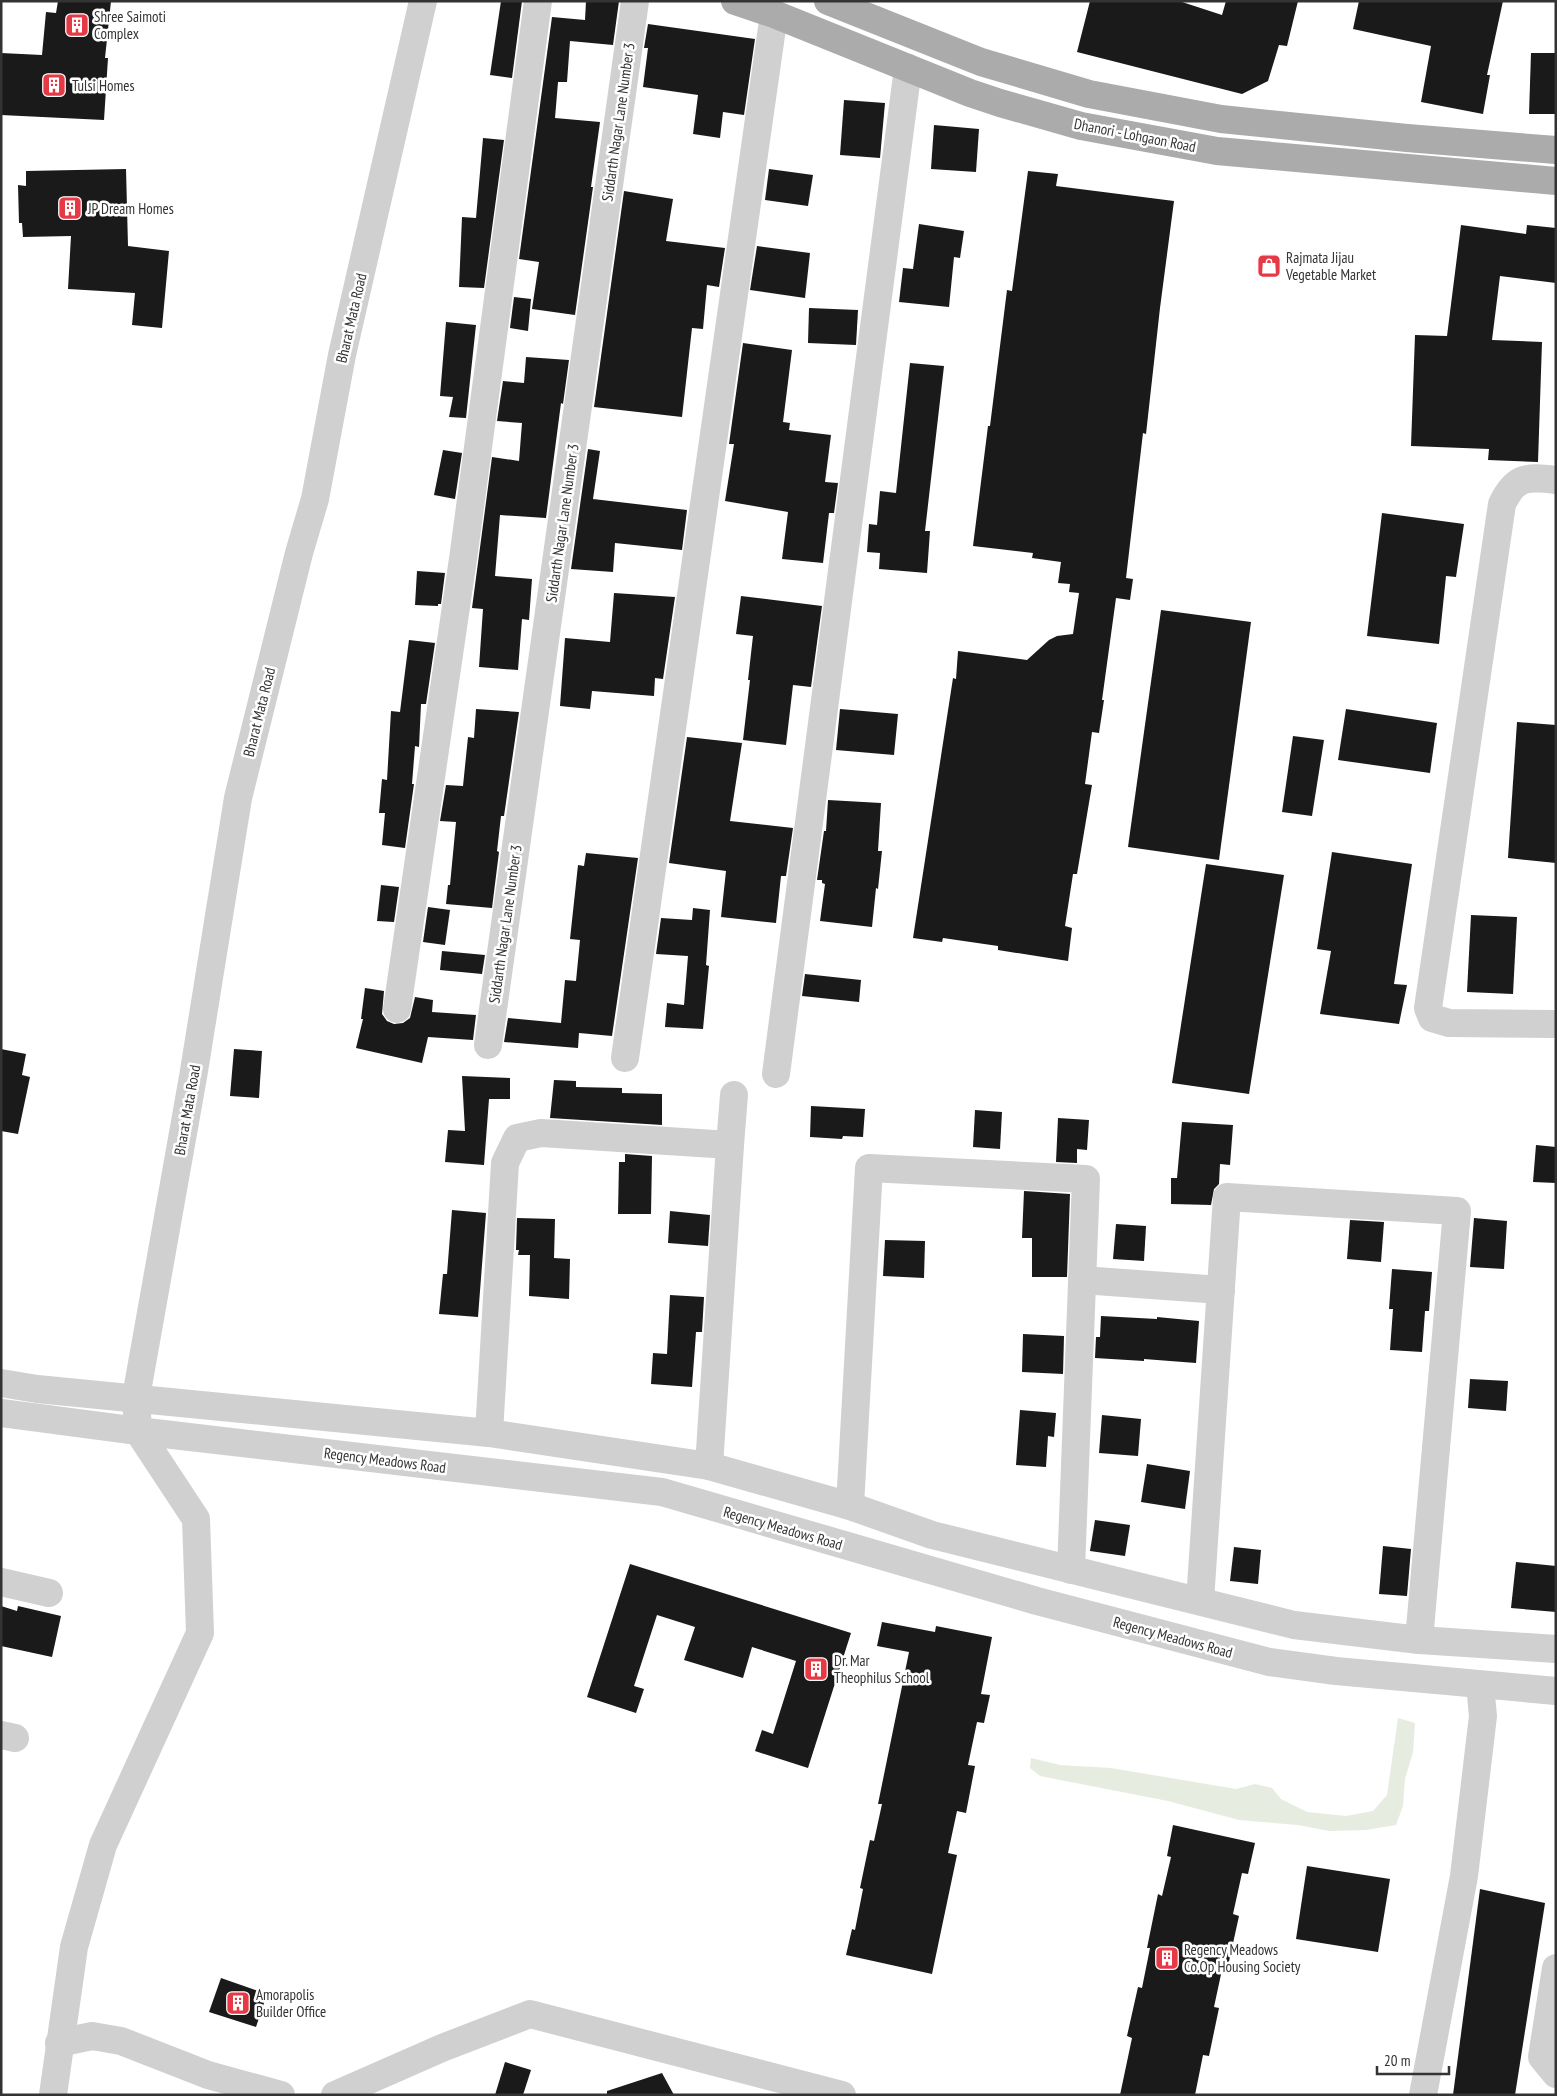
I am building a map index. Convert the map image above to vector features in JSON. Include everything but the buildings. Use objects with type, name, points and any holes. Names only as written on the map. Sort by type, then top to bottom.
[{"type":"main road","name":"Dhanori - Lohgaon Road","points":[[734,1],[774,14],[1000,103],[1081,126],[1217,151],[1556,180]]},
{"type":"main road","name":"Dhanori - Lohgaon Road","points":[[828,1],[981,62],[1089,94],[1221,119],[1407,138],[1556,150]]},
{"type":"street","name":"Bharat Mata Road","points":[[138,1430],[136,1397],[194,1077],[238,798],[299,553],[315,498],[342,355],[423,1]]},
{"type":"street","points":[[397,1010],[463,559],[538,1]]},
{"type":"street","name":"Siddarth Nagar Lane Number 3","points":[[488,1045],[635,1]]},
{"type":"street","points":[[625,1058],[774,14]]},
{"type":"street","points":[[776,1074],[908,68]]},
{"type":"street","points":[[1556,480],[1537,478],[1520,481],[1509,489],[1502,504],[1428,1008],[1432,1018],[1449,1024],[1556,1024]]},
{"type":"street","points":[[709,1466],[734,1095]]},
{"type":"street","points":[[489,1433],[505,1163],[517,1138],[541,1133],[730,1145]]},
{"type":"street","points":[[850,1506],[869,1168],[1086,1179],[1071,1570]]},
{"type":"street","points":[[1200,1602],[1227,1197],[1456,1211],[1418,1640]]},
{"type":"street","points":[[1082,1280],[1221,1290]]},
{"type":"street","points":[[1,1383],[37,1389],[136,1397],[489,1433],[709,1466],[850,1506],[932,1535],[1294,1625],[1418,1640],[1556,1649]]},
{"type":"street","name":"Regency Meadows Road","points":[[1,1413],[662,1492],[1037,1601],[1269,1662],[1336,1671],[1556,1691]]},
{"type":"street","points":[[53,2095],[74,1947],[103,1845],[200,1633],[196,1519],[138,1430]]},
{"type":"street","points":[[1,1582],[49,1593]]},
{"type":"street","points":[[1423,2095],[1464,1876],[1483,1716],[1480,1685]]},
{"type":"street","points":[[1556,1968],[1542,2057],[1556,2074]]},
{"type":"street","points":[[335,2095],[442,2048],[530,2014],[842,2095]]},
{"type":"street","points":[[59,2043],[92,2036],[121,2041],[208,2075],[281,2095]]},
{"type":"shaded area","points":[[1398,1718],[1415,1723],[1413,1752],[1405,1779],[1403,1806],[1396,1825],[1366,1830],[1329,1831],[1298,1825],[1239,1820],[1168,1801],[1040,1776],[1030,1768],[1031,1758],[1060,1765],[1111,1768],[1236,1789],[1255,1784],[1272,1788],[1281,1799],[1307,1812],[1346,1816],[1373,1811],[1387,1795]]},
{"type":"place","name":"Shree Saimoti Complex","points":[[77,25]]},
{"type":"place","name":"Tulsi Homes","points":[[54,85]]},
{"type":"place","name":"JP Dream Homes","points":[[70,208]]},
{"type":"place","name":"Rajmata Jijau Vegetable Market","points":[[1269,266]]},
{"type":"place","name":"Dr. Mar Theophilus School","points":[[816,1669]]},
{"type":"place","name":"Regency Meadows Co.Op Housing Society","points":[[1167,1958]]},
{"type":"place","name":"Amorapolis Builder Office","points":[[238,2003]]}]
